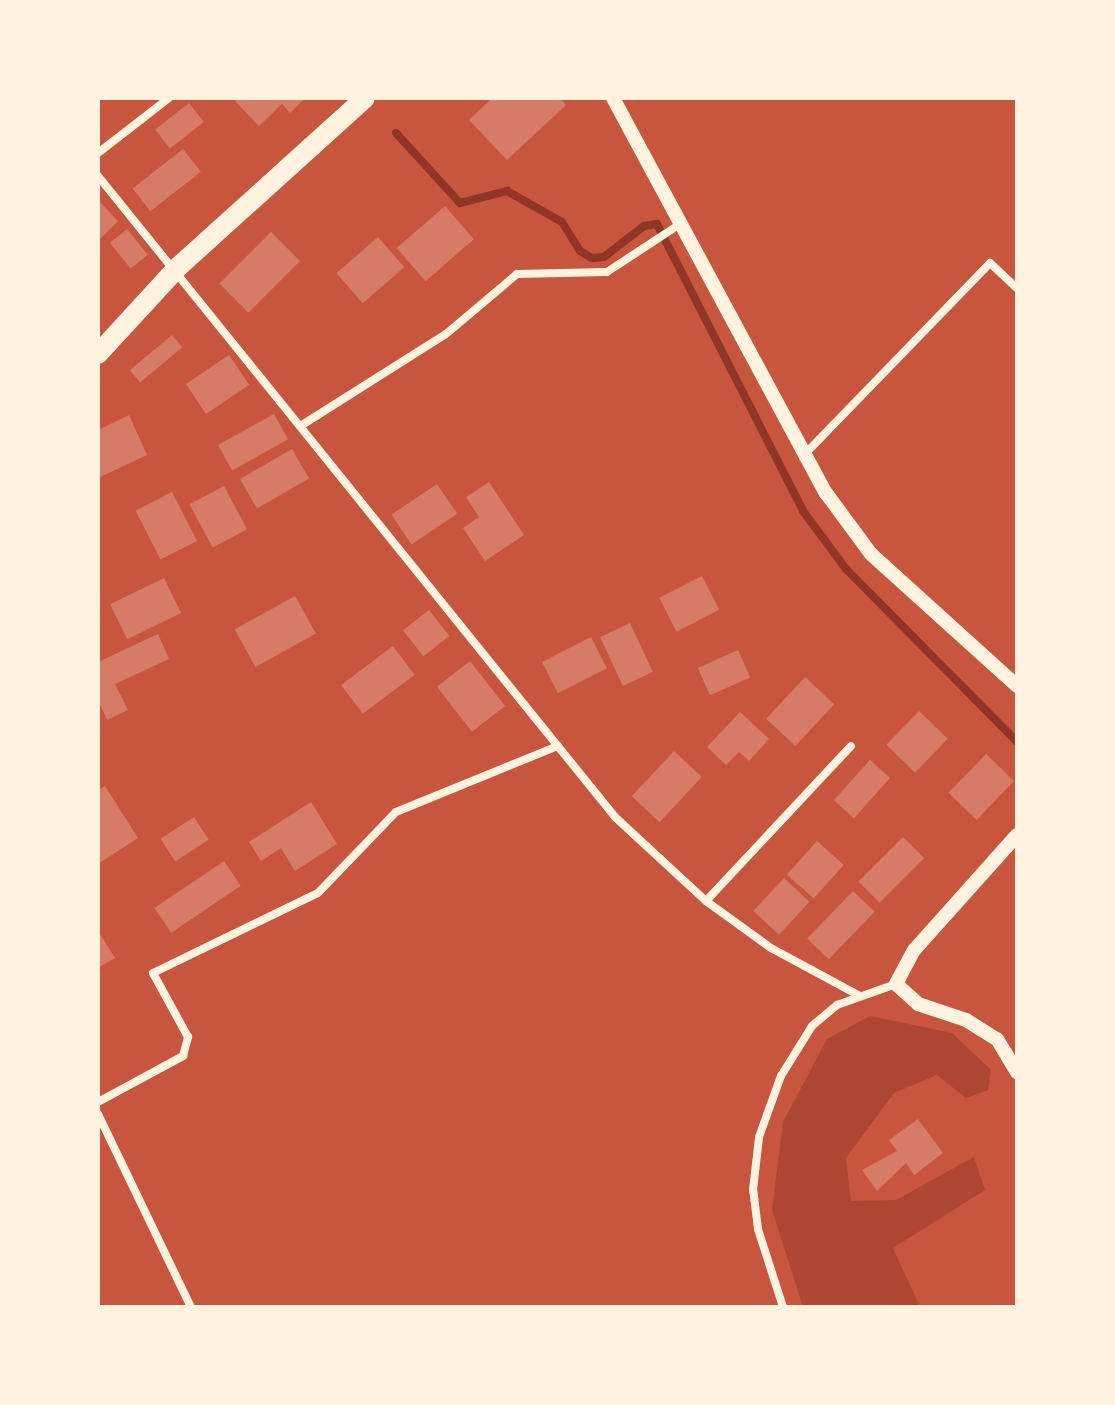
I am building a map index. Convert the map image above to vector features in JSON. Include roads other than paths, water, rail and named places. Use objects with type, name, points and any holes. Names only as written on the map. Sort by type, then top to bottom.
[{"type":"main road","points":[[98,354],[177,268],[365,98]]},
{"type":"street","points":[[98,153],[169,98]]},
{"type":"street","points":[[613,98],[805,454],[871,554],[1017,686]]},
{"type":"street","points":[[98,176],[177,268],[615,817],[706,901],[782,954],[858,995]]},
{"type":"street","points":[[302,425],[446,334],[517,274],[607,272],[680,224]]},
{"type":"street","points":[[805,454],[990,263],[1017,288]]},
{"type":"street","points":[[98,1102],[183,1056],[188,1037],[153,973],[318,893],[396,812],[558,746]]},
{"type":"street","points":[[706,901],[851,746]]},
{"type":"street","points":[[783,1307],[758,1229],[753,1190],[759,1137],[781,1076],[812,1026],[858,995],[896,984],[914,950],[1017,835]]},
{"type":"street","points":[[896,984],[918,1004],[966,1020],[997,1039],[1017,1072]]},
{"type":"street","points":[[98,1114],[191,1307]]},
{"type":"waterway","points":[[396,133],[460,203],[507,191],[562,222],[580,251],[592,258],[604,257],[644,226],[657,224],[803,511],[846,569],[1017,742]]}]
